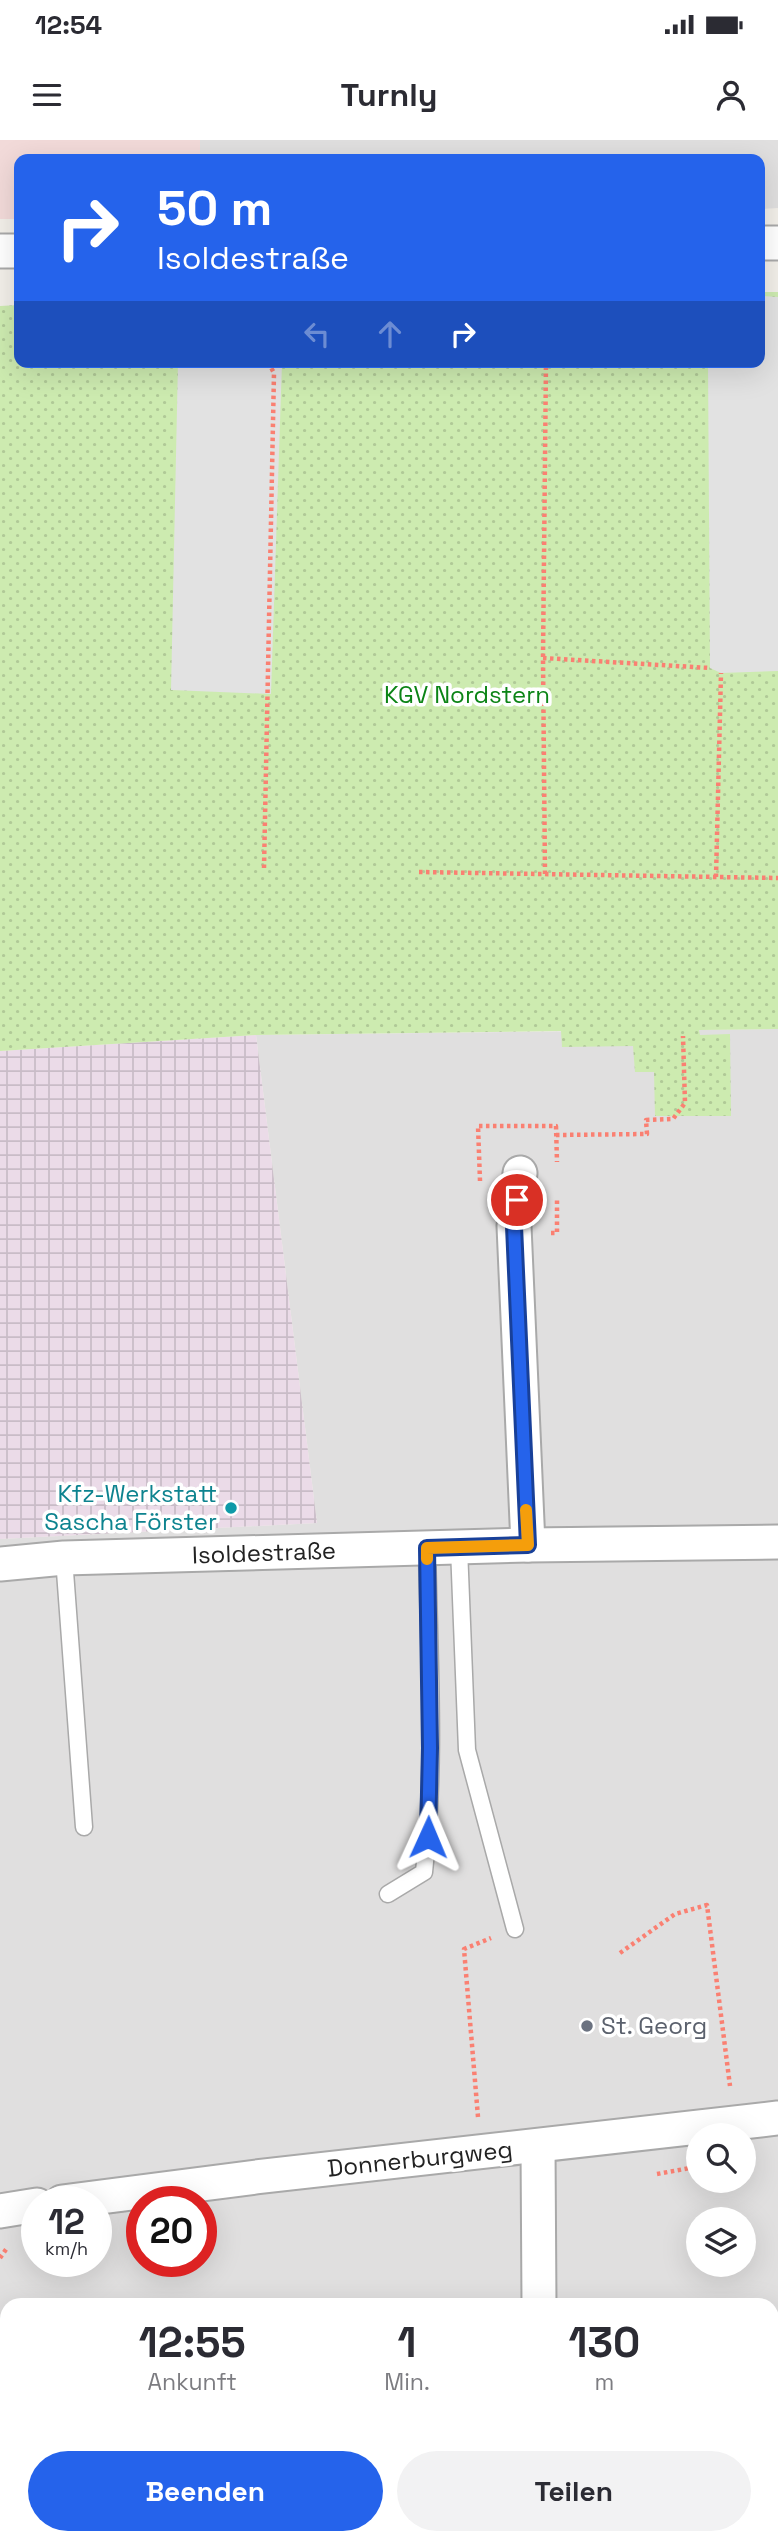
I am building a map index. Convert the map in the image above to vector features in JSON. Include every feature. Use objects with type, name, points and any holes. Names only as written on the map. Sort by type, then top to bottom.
[{"type":"street","points":[[520,1173],[514,1226],[528,1545]]},
{"type":"street","name":"Isoldestraße","points":[[0,1564],[64,1558],[528,1545],[778,1542]]},
{"type":"street","name":"Donnerburgweg","points":[[747,2123],[778,2118]]},
{"type":"street","name":"Donnerburgweg","points":[[112,2196],[256,2177],[686,2130]]},
{"type":"street","points":[[538,2147],[539,2298]]},
{"type":"street","points":[[0,2211],[21,2208]]},
{"type":"lane","points":[[388,1894],[424,1872],[443,1548]]},
{"type":"lane","points":[[443,1548],[467,1750],[515,1929]]},
{"type":"lane","points":[[64,1558],[84,1827]]},
{"type":"path","points":[[264,868],[274,373],[271,368]]},
{"type":"path","points":[[545,874],[543,658],[547,368]]},
{"type":"path","points":[[543,658],[710,668]]},
{"type":"path","points":[[716,877],[721,673]]},
{"type":"path","points":[[419,872],[778,877]]},
{"type":"path","points":[[556,1135],[647,1134],[646,1120],[673,1119],[685,1103],[683,1036]]},
{"type":"path","points":[[620,1953],[675,1914],[707,1905],[735,2123]]},
{"type":"path","points":[[464,1949],[479,2121]]},
{"type":"path","points":[[657,2174],[686,2169]]},
{"type":"shaded area","points":[[0,140],[200,140],[200,154],[14,154],[14,219],[0,219]]},
{"type":"shaded area","points":[[200,140],[778,140],[778,208],[765,209],[765,154],[200,154]]},
{"type":"shaded area","points":[[765,296],[778,297],[778,671],[721,673],[710,668],[708,368],[765,368]]},
{"type":"shaded area","points":[[178,368],[282,368],[271,694],[171,690]]},
{"type":"shaded area","points":[[778,1029],[778,2298],[0,2298],[0,1539],[317,1523],[256,1035]]},
{"type":"shaded area","points":[[256,1035],[317,1523],[0,1539],[0,1051]]},
{"type":"green space","name":"KGV Nordstern","points":[[765,292],[778,292],[778,1029],[699,1030],[700,1035],[730,1034],[731,1116],[655,1116],[654,1072],[635,1072],[633,1046],[562,1047],[561,1031],[256,1035],[0,1051],[0,306],[14,305],[14,368],[765,368]]},
{"type":"slow traffic","points":[[427,1559],[427,1548],[528,1545],[526,1510]]},
{"type":"place","name":"Kfz-Werkstatt Sascha Förster","points":[[231,1508]]},
{"type":"place","name":"St. Georg","points":[[587,2026]]},
{"type":"route","points":[[428,1837],[430,1748],[427,1548],[528,1545],[514,1226],[517,1200]]}]
